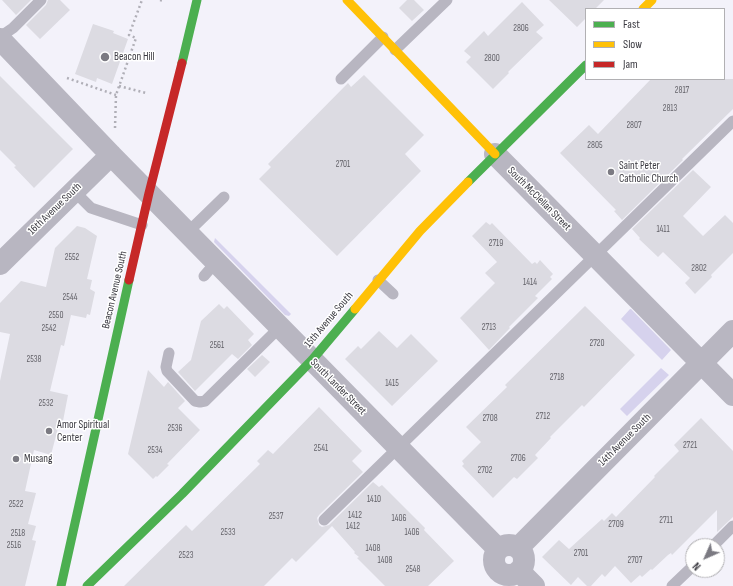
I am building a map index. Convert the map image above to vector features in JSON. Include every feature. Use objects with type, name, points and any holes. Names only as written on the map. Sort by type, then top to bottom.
[{"type":"main road","name":"Beacon Avenue South","points":[[61,586],[149,193],[169,118],[197,0]]},
{"type":"main road","name":"South McClellan Street","points":[[347,0],[495,154]]},
{"type":"main road","points":[[644,8],[652,0]]},
{"type":"main road","name":"15th Avenue South","points":[[87,586],[182,494],[312,360],[420,231],[495,154],[585,66]]},
{"type":"street","name":"South Lander Street","points":[[0,38],[111,156],[187,233],[210,269],[280,327],[398,448],[508,549]]},
{"type":"street","name":"South McClellan Street","points":[[495,154],[733,395]]},
{"type":"street","name":"16th Avenue South","points":[[0,264],[111,156]]},
{"type":"street","name":"14th Avenue South","points":[[508,549],[702,363],[733,331]]},
{"type":"street","points":[[508,549],[523,554],[524,560],[523,566],[512,579]]},
{"type":"lane","points":[[0,38],[13,28],[41,0]]},
{"type":"lane","points":[[395,50],[447,0]]},
{"type":"lane","points":[[341,79],[383,37]]},
{"type":"lane","points":[[324,520],[733,121]]},
{"type":"lane","points":[[74,191],[91,208],[142,225]]},
{"type":"lane","points":[[187,233],[224,197]]},
{"type":"lane","points":[[378,280],[393,294]]},
{"type":"lane","points":[[169,353],[166,367],[167,371],[195,401],[205,401],[280,327]]},
{"type":"lane","points":[[721,538],[733,526]]},
{"type":"lane","points":[[672,586],[685,574]]},
{"type":"path","points":[[115,132],[116,95],[136,38],[129,35],[142,0]]},
{"type":"path","points":[[160,0],[164,1]]},
{"type":"path","points":[[64,77],[116,95]]},
{"type":"path","points":[[119,86],[146,93]]},
{"type":"shaded area","points":[[215,238],[291,314],[289,316],[285,315],[214,242]]},
{"type":"shaded area","points":[[630,309],[671,350],[662,360],[621,319]]},
{"type":"shaded area","points":[[661,368],[669,375],[627,416],[620,409]]},
{"type":"building","points":[[2,0],[31,0],[16,15]]},
{"type":"building","points":[[48,0],[60,0],[70,10],[40,39],[26,25],[46,5]]},
{"type":"building","points":[[407,0],[414,0],[424,10],[412,21],[399,8]]},
{"type":"building","points":[[549,0],[604,0],[596,8],[585,8],[585,19],[577,27]]},
{"type":"building","points":[[522,2],[544,25],[536,32],[543,38],[493,89],[466,62],[471,57],[464,51],[484,31],[488,36]]},
{"type":"building","points":[[93,24],[114,31],[113,33],[128,39],[112,84],[97,78],[96,82],[75,74]]},
{"type":"building","points":[[364,75],[424,135],[405,154],[421,171],[337,256],[259,179],[271,167],[268,164],[348,83],[351,87]]},
{"type":"building","points":[[0,76],[73,149],[34,188],[14,167],[16,166],[0,150]]},
{"type":"building","points":[[733,79],[733,109],[622,220],[614,211],[616,210],[560,153],[589,125],[598,134],[650,80]]},
{"type":"building","points":[[693,170],[711,187],[683,216],[703,236],[725,215],[733,223],[733,253],[695,294],[685,283],[690,278],[663,252],[658,257],[639,239],[640,238],[632,229]]},
{"type":"building","points":[[486,222],[490,225],[492,223],[532,264],[535,262],[537,264],[540,260],[553,274],[550,277],[552,279],[535,296],[538,298],[509,327],[510,328],[489,350],[460,318],[495,283],[485,273],[497,262],[472,236]]},
{"type":"building","points":[[77,226],[85,228],[97,236],[87,279],[92,280],[90,289],[95,292],[90,315],[87,314],[86,318],[71,315],[64,346],[61,345],[50,391],[68,395],[63,421],[60,420],[51,455],[34,450],[25,491],[36,493],[28,524],[36,526],[32,540],[36,541],[25,586],[0,586],[0,381],[10,334],[0,332],[0,303],[21,281],[46,287],[55,248]]},
{"type":"building","points":[[219,304],[224,309],[227,306],[254,334],[248,340],[252,345],[238,359],[232,354],[195,391],[178,372],[191,360],[201,321]]},
{"type":"building","points":[[585,306],[635,355],[584,407],[582,405],[550,437],[551,438],[535,455],[538,458],[517,479],[514,477],[493,498],[462,466],[464,464],[462,461],[481,442],[466,427],[507,387],[505,385]]},
{"type":"building","points":[[379,331],[397,348],[411,334],[438,361],[392,406],[345,359],[358,346],[361,349]]},
{"type":"building","points":[[262,355],[270,362],[255,377],[247,369]]},
{"type":"building","points":[[148,370],[164,387],[168,382],[185,401],[178,408],[200,430],[167,464],[169,465],[153,479],[128,454]]},
{"type":"building","points":[[319,407],[362,451],[352,461],[363,472],[319,515],[317,518],[319,525],[322,527],[329,525],[373,482],[379,487],[382,485],[425,528],[424,530],[454,561],[428,586],[385,586],[357,558],[359,557],[332,526],[296,562],[292,558],[264,586],[124,586],[186,525],[192,531],[260,464],[257,461],[268,450],[273,454]]},
{"type":"building","points":[[701,418],[733,451],[733,517],[717,532],[717,510],[689,538],[685,538],[685,542],[672,555],[671,553],[668,555],[652,570],[651,569],[642,577],[640,575],[631,583],[615,566],[605,577],[602,574],[591,586],[587,586],[578,577],[571,585],[542,557],[559,540],[569,549],[602,519],[604,521],[612,513],[616,517],[679,451],[674,445]]},
{"type":"traffic: fast","points":[[182,63],[197,0]]},
{"type":"traffic: fast","points":[[468,182],[585,66]]},
{"type":"traffic: fast","points":[[61,586],[129,280]]},
{"type":"traffic: fast","points":[[87,586],[182,494],[312,360],[355,309]]},
{"type":"traffic: slow","points":[[347,0],[495,154]]},
{"type":"traffic: slow","points":[[644,8],[652,0]]},
{"type":"traffic: slow","points":[[355,309],[420,231],[468,182]]},
{"type":"traffic: jam","points":[[129,280],[149,193],[182,63]]},
{"type":"place","name":"Beacon Hill","points":[[105,57]]},
{"type":"place","name":"Saint Peter Catholic Church","points":[[611,172]]},
{"type":"place","name":"Amor Spiritual Center","points":[[49,431]]},
{"type":"place","name":"Musang","points":[[16,459]]}]
